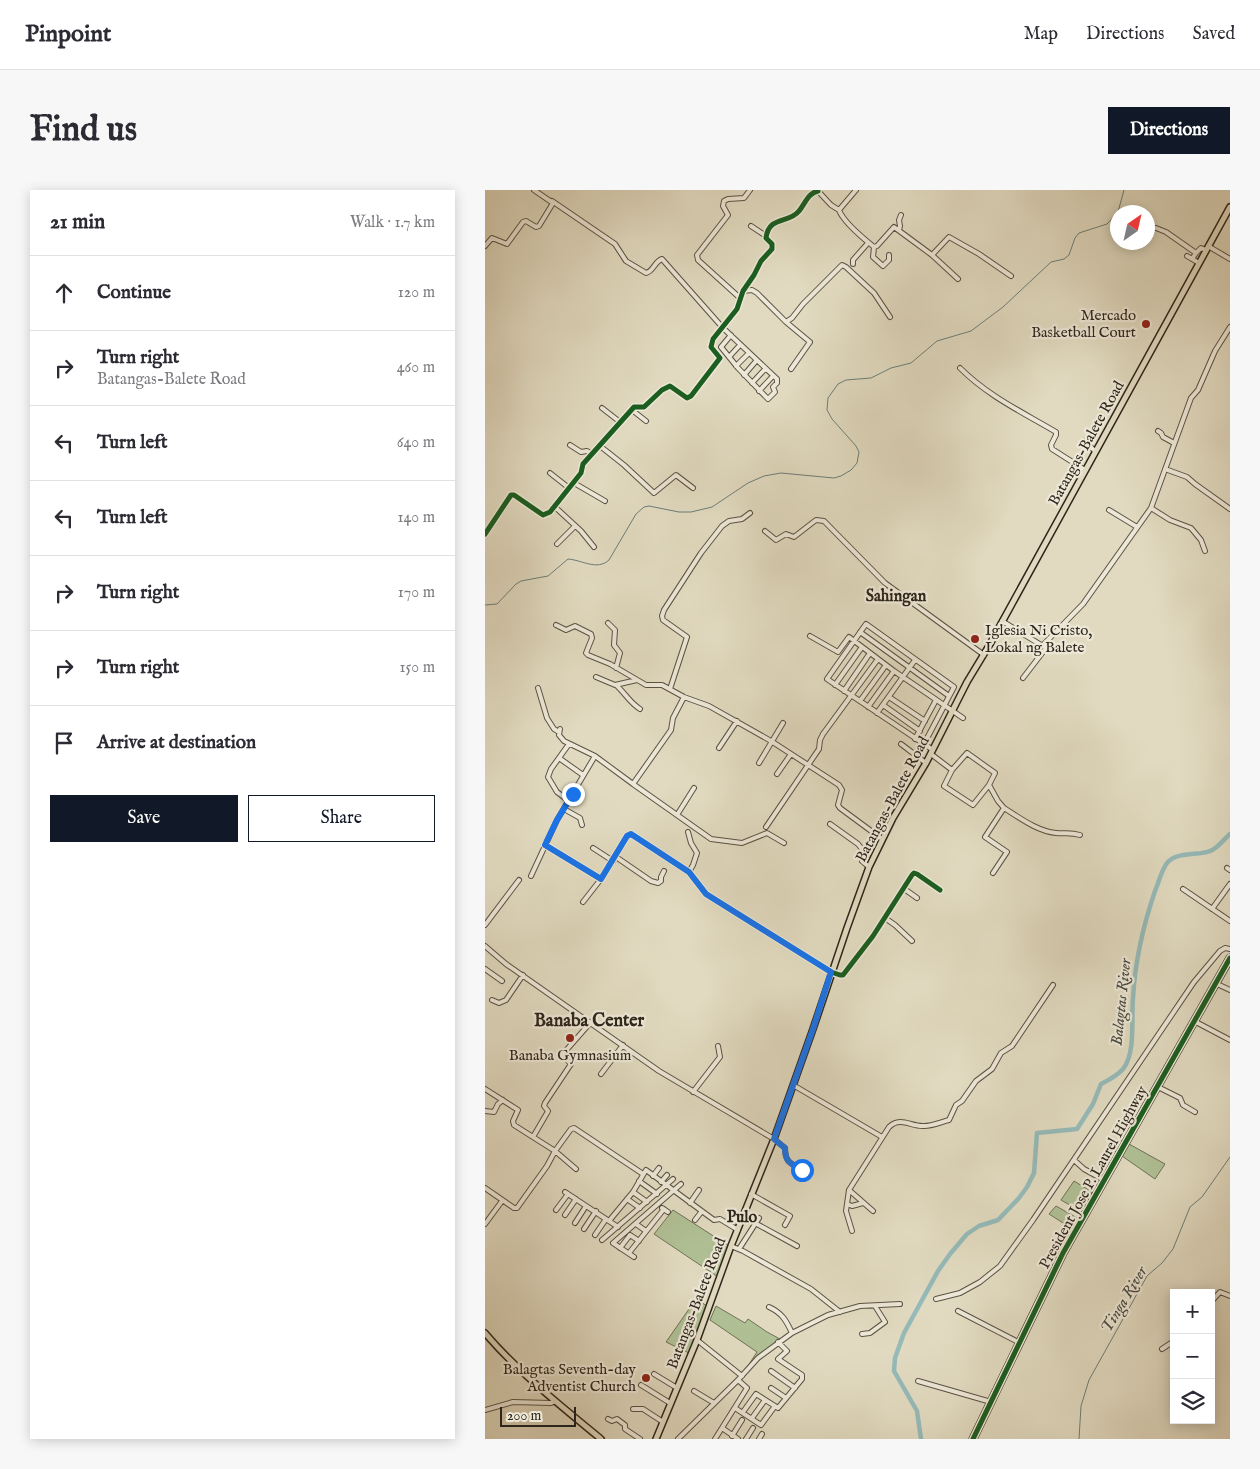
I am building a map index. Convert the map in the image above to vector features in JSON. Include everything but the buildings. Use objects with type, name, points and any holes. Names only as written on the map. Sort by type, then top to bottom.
[{"type":"highway","name":"President Jose P. Laurel Highway","points":[[973,1439],[1063,1253],[1230,958]]},
{"type":"main road","name":"Batangas-Balete Road","points":[[657,1439],[774,1139],[831,972],[869,867],[882,839],[926,763],[967,682],[1230,207]]},
{"type":"main road","points":[[485,1333],[510,1361],[601,1439]]},
{"type":"street","points":[[534,190],[615,244],[626,261],[646,273],[650,272],[659,260],[662,259],[723,328],[731,335],[773,376],[777,379],[777,383],[773,387],[774,395],[768,399],[744,375],[721,347],[731,335]]},
{"type":"street","points":[[740,298],[698,260],[697,255],[728,215],[723,206],[724,201],[744,198],[750,190]]},
{"type":"street","points":[[839,210],[856,190]]},
{"type":"street","points":[[766,236],[774,222],[796,215],[811,194],[817,191],[839,210],[854,230],[874,247]]},
{"type":"street","points":[[485,246],[492,238],[507,244],[523,222],[537,226],[552,204],[552,201]]},
{"type":"street","points":[[899,230],[901,215]]},
{"type":"street","points":[[485,533],[511,495],[514,495],[543,515],[547,514],[555,507],[573,483],[581,472],[582,466],[636,407],[644,407],[662,390],[670,386],[687,398],[690,397],[720,358],[711,347],[711,344],[737,310],[740,298],[761,260],[772,248],[772,244],[766,236],[751,226]]},
{"type":"street","points":[[874,247],[894,227],[932,255],[939,264],[959,279]]},
{"type":"street","points":[[1156,228],[1166,232],[1196,253]]},
{"type":"street","points":[[932,255],[946,238],[950,237],[1011,276]]},
{"type":"street","points":[[853,264],[853,260],[869,243]]},
{"type":"street","points":[[874,247],[873,257],[883,266],[888,261],[889,255]]},
{"type":"street","points":[[1192,259],[1201,248],[1207,248],[1230,258]]},
{"type":"street","points":[[1187,256],[1199,263]]},
{"type":"street","points":[[786,322],[842,265],[874,294],[890,317]]},
{"type":"street","points":[[743,292],[752,290],[757,293],[786,322],[810,342],[791,369]]},
{"type":"street","points":[[1043,645],[1083,604],[1151,508],[1191,398],[1197,390],[1215,351],[1230,327]]},
{"type":"street","points":[[729,357],[740,344]]},
{"type":"street","points":[[736,366],[749,353]]},
{"type":"street","points":[[744,375],[757,360]]},
{"type":"street","points":[[752,383],[765,368]]},
{"type":"street","points":[[960,368],[985,390],[1056,432],[1051,445],[1052,449],[1085,470]]},
{"type":"street","points":[[759,391],[773,376]]},
{"type":"street","points":[[602,408],[621,422]]},
{"type":"street","points":[[632,410],[646,421]]},
{"type":"street","points":[[1158,431],[1162,433],[1163,437],[1174,443]]},
{"type":"street","points":[[1084,441],[1095,451]]},
{"type":"street","points":[[570,445],[581,452],[587,451],[592,454]]},
{"type":"street","points":[[600,446],[654,493],[676,475],[693,488]]},
{"type":"street","points":[[1165,469],[1187,477],[1230,509]]},
{"type":"street","points":[[550,473],[569,488]]},
{"type":"street","points":[[573,483],[605,501]]},
{"type":"street","points":[[555,507],[594,547]]},
{"type":"street","points":[[1151,508],[1170,520],[1191,528],[1201,540],[1205,551]]},
{"type":"street","points":[[1109,510],[1137,527]]},
{"type":"street","points":[[670,689],[687,637],[663,620],[664,610],[701,553],[722,526],[729,521],[742,519],[750,514]]},
{"type":"street","points":[[765,531],[776,540],[786,534],[794,537],[816,520],[824,521],[885,583],[984,654]]},
{"type":"street","points":[[557,544],[575,526]]},
{"type":"street","points":[[1002,621],[1046,648],[1023,678]]},
{"type":"street","points":[[608,623],[615,630],[614,645],[620,652],[617,668]]},
{"type":"street","points":[[923,744],[953,687],[866,624],[827,679],[923,744],[953,770]]},
{"type":"street","points":[[556,625],[566,630],[575,626],[591,634],[592,638],[587,654],[617,668],[648,686],[662,686],[684,697],[709,706],[771,741],[839,785],[842,790],[838,805],[840,808],[882,839]]},
{"type":"street","points":[[860,632],[949,696]]},
{"type":"street","points":[[810,636],[838,652],[849,638],[963,718]]},
{"type":"street","points":[[835,685],[862,647]]},
{"type":"street","points":[[844,691],[870,653]]},
{"type":"street","points":[[766,827],[819,749],[823,734],[878,659]]},
{"type":"street","points":[[877,713],[915,660]]},
{"type":"street","points":[[860,701],[886,665]]},
{"type":"street","points":[[868,707],[894,671]]},
{"type":"street","points":[[596,677],[609,684],[616,685],[637,680]]},
{"type":"street","points":[[616,685],[624,692],[632,704],[640,709]]},
{"type":"street","points":[[538,688],[547,718],[554,728],[560,731],[561,739],[595,756],[711,839],[741,843],[767,833],[785,844]]},
{"type":"street","points":[[633,784],[670,731],[673,718],[684,697]]},
{"type":"street","points":[[889,698],[925,721]]},
{"type":"street","points":[[915,739],[936,700]]},
{"type":"street","points":[[883,705],[920,730]]},
{"type":"street","points":[[719,748],[737,721]]},
{"type":"street","points":[[759,763],[783,723]]},
{"type":"street","points":[[569,744],[549,772],[549,777],[557,792],[569,801]]},
{"type":"street","points":[[901,744],[926,763]]},
{"type":"street","points":[[967,753],[995,773],[989,785],[973,805],[944,786],[953,770],[967,753]]},
{"type":"street","points":[[777,774],[791,754]]},
{"type":"street","points":[[531,876],[553,827],[595,756]]},
{"type":"street","points":[[559,758],[583,775]]},
{"type":"street","points":[[989,785],[998,801],[1005,808],[1031,824],[1057,833],[1071,832],[1080,835]]},
{"type":"street","points":[[677,815],[694,788]]},
{"type":"street","points":[[993,873],[1007,852],[985,837],[1005,808]]},
{"type":"street","points":[[564,809],[580,818],[581,825]]},
{"type":"street","points":[[829,824],[858,844],[865,853],[862,861],[869,867]]},
{"type":"street","points":[[688,832],[691,843],[697,853],[689,872]]},
{"type":"street","points":[[583,902],[601,879],[627,836],[631,834],[689,872],[706,894],[831,972],[843,975],[885,918],[914,874],[940,890]]},
{"type":"street","points":[[545,845],[601,879]]},
{"type":"street","points":[[593,848],[651,882],[658,883],[661,881],[664,871]]},
{"type":"street","points":[[485,925],[519,880]]},
{"type":"street","points":[[1212,909],[1230,884]]},
{"type":"street","points":[[903,888],[917,898]]},
{"type":"street","points":[[1183,889],[1230,921]]},
{"type":"street","points":[[885,918],[912,941]]},
{"type":"street","points":[[485,955],[487,948],[523,976],[693,1092],[774,1139],[785,1148],[787,1161],[802,1170]]},
{"type":"street","points":[[936,1299],[960,1293],[980,1282],[1000,1266],[1194,982],[1220,950],[1230,949]]},
{"type":"street","points":[[485,969],[502,981]]},
{"type":"street","points":[[492,1000],[499,1003],[506,1000],[523,976]]},
{"type":"street","points":[[1215,983],[1230,990]]},
{"type":"street","points":[[852,1231],[846,1211],[849,1190],[892,1124],[905,1122],[917,1126],[926,1126],[949,1120],[956,1105],[962,1101],[976,1081],[993,1069],[1001,1053],[1012,1046],[1053,984]]},
{"type":"street","points":[[1194,1021],[1230,1040]]},
{"type":"street","points":[[533,1137],[548,1111],[544,1106],[545,1103],[571,1064],[561,1055],[591,1022]]},
{"type":"street","points":[[601,1074],[623,1045]]},
{"type":"street","points":[[693,1092],[720,1057],[719,1046]]},
{"type":"street","points":[[793,1085],[882,1137]]},
{"type":"street","points":[[1158,1087],[1180,1098],[1183,1105],[1195,1112]]},
{"type":"street","points":[[485,1089],[518,1110],[513,1121],[514,1125],[555,1151],[576,1168]]},
{"type":"street","points":[[485,1111],[494,1112],[503,1100]]},
{"type":"street","points":[[485,1188],[502,1201],[517,1208],[547,1166],[555,1151],[571,1129],[574,1128],[643,1174]]},
{"type":"street","points":[[1074,1160],[1104,1180]]},
{"type":"street","points":[[653,1176],[659,1168]]},
{"type":"street","points":[[595,1236],[633,1192],[646,1170],[714,1220],[720,1219],[738,1230]]},
{"type":"street","points":[[661,1182],[667,1174]]},
{"type":"street","points":[[602,1240],[673,1179]]},
{"type":"street","points":[[639,1181],[657,1194]]},
{"type":"street","points":[[634,1257],[613,1243],[681,1184]]},
{"type":"street","points":[[690,1203],[699,1190]]},
{"type":"street","points":[[849,1190],[873,1211]]},
{"type":"street","points":[[633,1192],[647,1202]]},
{"type":"street","points":[[556,1210],[566,1193],[618,1227]]},
{"type":"street","points":[[751,1194],[790,1216],[785,1225]]},
{"type":"street","points":[[627,1199],[640,1208]]},
{"type":"street","points":[[565,1215],[576,1200]]},
{"type":"street","points":[[485,1224],[502,1201]]},
{"type":"street","points":[[847,1204],[852,1206],[863,1204]]},
{"type":"street","points":[[629,1254],[646,1231],[666,1211],[658,1205]]},
{"type":"street","points":[[575,1223],[586,1206]]},
{"type":"street","points":[[695,1220],[702,1211]]},
{"type":"street","points":[[584,1229],[596,1212]]},
{"type":"street","points":[[739,1249],[759,1218]]},
{"type":"street","points":[[755,1223],[797,1246]]},
{"type":"street","points":[[636,1224],[646,1231]]},
{"type":"street","points":[[620,1248],[630,1235],[639,1241]]},
{"type":"street","points":[[731,1246],[811,1289],[840,1312]]},
{"type":"street","points":[[1215,1298],[1220,1292],[1230,1296]]},
{"type":"street","points":[[678,1439],[758,1358],[792,1333],[817,1319],[860,1306],[900,1304]]},
{"type":"street","points":[[861,1334],[870,1333],[885,1322],[875,1306]]},
{"type":"street","points":[[769,1307],[784,1317],[792,1333]]},
{"type":"street","points":[[958,1311],[1020,1342]]},
{"type":"street","points":[[697,1340],[740,1378],[747,1388],[715,1439]]},
{"type":"street","points":[[743,1412],[756,1394],[778,1408],[803,1376],[779,1360],[787,1351],[778,1342]]},
{"type":"street","points":[[1162,1349],[1170,1344]]},
{"type":"street","points":[[771,1371],[795,1388]]},
{"type":"street","points":[[654,1374],[677,1388]]},
{"type":"street","points":[[918,1381],[991,1402]]},
{"type":"street","points":[[641,1385],[670,1404]]},
{"type":"street","points":[[771,1388],[786,1398]]},
{"type":"street","points":[[694,1391],[714,1403]]},
{"type":"street","points":[[752,1418],[765,1400]]},
{"type":"street","points":[[485,1410],[513,1402],[555,1401]]},
{"type":"street","points":[[735,1408],[761,1426],[775,1406]]},
{"type":"street","points":[[633,1409],[643,1409],[663,1422]]},
{"type":"street","points":[[608,1419],[612,1422],[617,1419],[625,1425],[625,1429],[640,1439]]},
{"type":"street","points":[[732,1436],[743,1420]]},
{"type":"street","points":[[722,1428],[738,1439]]},
{"type":"street","points":[[746,1439],[753,1428]]},
{"type":"street","points":[[759,1439],[762,1434]]},
{"type":"green space","points":[[1129,1144],[1165,1164],[1155,1179],[1122,1156]]},
{"type":"green space","points":[[1074,1181],[1092,1192],[1082,1212],[1061,1200]]},
{"type":"green space","points":[[1056,1206],[1077,1218],[1071,1228],[1049,1214]]},
{"type":"green space","points":[[673,1210],[729,1246],[718,1277],[654,1234]]},
{"type":"green space","points":[[696,1299],[707,1306],[689,1353],[666,1342]]},
{"type":"green space","points":[[716,1306],[745,1323],[748,1319],[780,1339],[757,1358],[742,1375],[757,1352],[710,1320]]},
{"type":"waterway","points":[[1120,205],[1124,190]]},
{"type":"waterway","points":[[485,605],[497,604],[521,581],[548,576],[568,559],[594,565],[599,565],[609,560],[636,514],[644,507],[649,506],[679,512],[691,512],[712,507],[748,483],[764,476],[781,473],[834,478],[851,470],[857,463],[859,452],[827,410],[828,398],[838,384],[846,380],[871,378],[891,368],[911,363],[937,341],[971,331],[1003,307],[1051,262],[1064,259],[1069,255],[1075,238],[1079,233],[1107,224],[1110,221]]},
{"type":"waterway","name":"Balagtas River","points":[[921,1439],[917,1411],[894,1371],[895,1358],[904,1333],[938,1271],[950,1254],[967,1234],[979,1226],[998,1220],[1027,1187],[1034,1173],[1037,1133],[1077,1129],[1093,1104],[1101,1084],[1116,1076],[1123,1069],[1130,1054],[1134,984],[1140,944],[1163,869],[1171,859],[1176,857],[1213,850],[1230,834]]},
{"type":"waterway","name":"Tinga River","points":[[1079,1439],[1081,1406],[1089,1380],[1147,1276],[1162,1263],[1173,1249],[1190,1207],[1202,1197],[1230,1157]]},
{"type":"cycle path","points":[[485,534],[511,495],[514,495],[543,515],[550,512],[581,473],[583,464],[634,407],[644,407],[662,390],[670,386],[687,398],[691,396],[720,358],[711,347],[713,339],[737,309],[743,291],[761,261],[772,249],[772,244],[766,238],[771,226],[795,215],[809,196],[818,191]]},
{"type":"cycle path","points":[[545,845],[601,879],[627,836],[631,834],[689,872],[706,894],[831,972],[840,975],[843,975],[873,936],[914,873],[940,890]]},
{"type":"cycle path","points":[[973,1439],[1063,1253],[1230,958]]},
{"type":"place","name":"Mercado Basketball Court","points":[[1146,324]]},
{"type":"place","name":"Iglesia Ni Cristo, Lokal ng Balete","points":[[975,639]]},
{"type":"place","name":"Banaba Gymnasium","points":[[570,1038]]},
{"type":"place","name":"Balagtas Seventh-day Adventist Church","points":[[646,1378]]},
{"type":"district","name":"Sahingan","points":[[896,595]]},
{"type":"district","name":"Banaba Center","points":[[589,1020]]},
{"type":"district","name":"Pulo","points":[[742,1216]]},
{"type":"route","points":[[573,794],[549,834],[545,845],[601,879],[627,836],[631,834],[689,872],[706,894],[831,972],[774,1139],[785,1148],[787,1161],[802,1170]]}]
